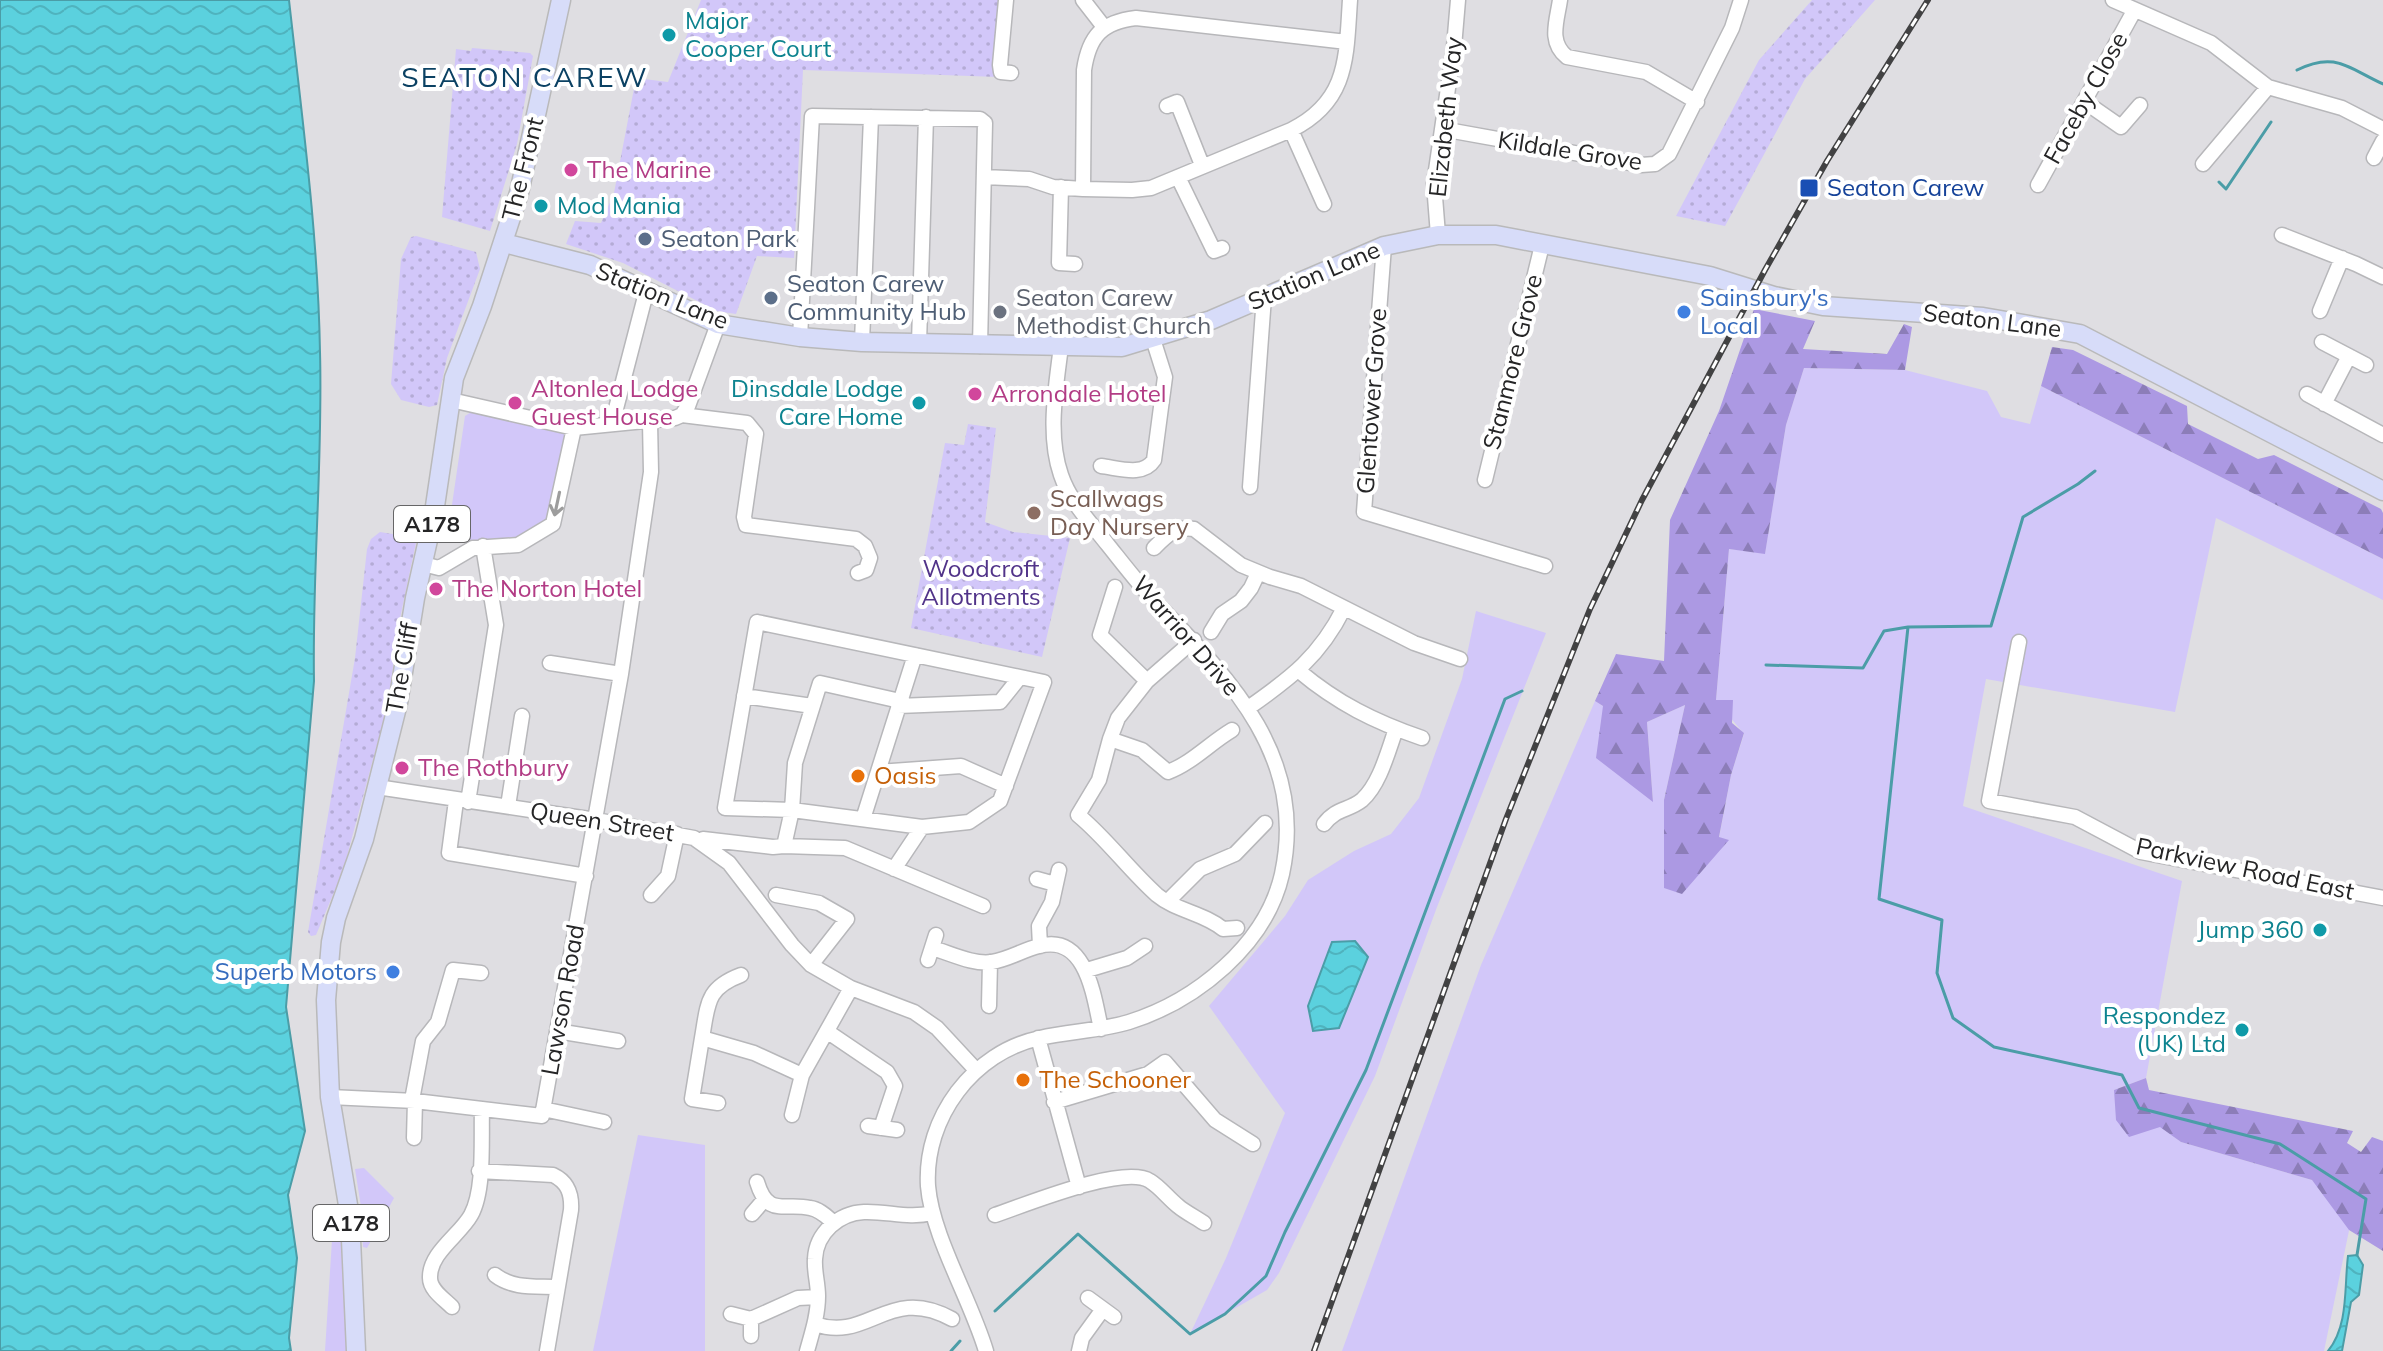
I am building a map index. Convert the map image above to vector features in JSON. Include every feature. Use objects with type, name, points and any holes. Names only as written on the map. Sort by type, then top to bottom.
[{"type":"main road","name":"The Front","points":[[504,243],[529,154],[561,0]]},
{"type":"main road","name":"Station Lane","points":[[504,243],[590,265],[718,324],[800,337],[980,346],[1122,347],[1211,320],[1384,246],[1438,235],[1496,235],[1710,276]]},
{"type":"main road","name":"The Cliff","points":[[330,1097],[326,1000],[331,942],[336,918],[364,839],[398,703],[459,360],[504,243]]},
{"type":"main road","name":"Seaton Lane","points":[[1710,276],[1774,296],[1823,306],[1983,317],[2080,334],[2382,487]]},
{"type":"main road","name":"A178","points":[[330,1097],[350,1217],[356,1351]]},
{"type":"street","points":[[1006,0],[1000,65],[1001,72],[1011,73]]},
{"type":"street","points":[[1083,0],[1104,27]]},
{"type":"street","points":[[984,177],[1029,179],[1083,189],[1151,188],[1312,120],[1329,102],[1342,75],[1350,0]]},
{"type":"street","name":"Elizabeth Way","points":[[1438,235],[1434,184],[1458,0]]},
{"type":"street","points":[[1560,0],[1554,41],[1567,57],[1646,72],[1697,102]]},
{"type":"street","name":"Kildale Grove","points":[[1442,129],[1641,165],[1655,164],[1669,154],[1697,102],[1732,28],[1741,0]]},
{"type":"street","points":[[2113,0],[2211,43],[2268,87],[2342,108],[2383,129]]},
{"type":"street","name":"Faceby Close","points":[[2038,185],[2134,11]]},
{"type":"street","points":[[1083,189],[1084,70],[1091,47],[1104,27],[1117,20],[1136,18],[1347,42]]},
{"type":"street","points":[[2203,164],[2268,87]]},
{"type":"street","points":[[1167,106],[1177,102],[1202,165]]},
{"type":"street","points":[[2085,102],[2121,127],[2140,105]]},
{"type":"street","points":[[800,337],[812,116],[980,119],[985,123],[980,346]]},
{"type":"street","points":[[862,342],[871,117]]},
{"type":"street","points":[[919,343],[926,117]]},
{"type":"street","points":[[1291,130],[1324,204]]},
{"type":"street","points":[[2374,158],[2383,141]]},
{"type":"street","points":[[1178,177],[1214,251],[1222,248]]},
{"type":"street","points":[[1061,187],[1059,263],[1075,264]]},
{"type":"street","points":[[2282,235],[2383,277]]},
{"type":"street","name":"Stanmore Grove","points":[[1485,480],[1542,245]]},
{"type":"street","name":"Glentower Grove","points":[[1384,246],[1364,512],[1545,566]]},
{"type":"street","points":[[2320,311],[2342,258]]},
{"type":"street","points":[[612,424],[647,289]]},
{"type":"street","points":[[1250,487],[1264,297]]},
{"type":"street","points":[[682,415],[718,324]]},
{"type":"street","points":[[1101,466],[1140,471],[1150,467],[1154,460],[1165,377],[1153,339]]},
{"type":"street","points":[[2322,342],[2366,365]]},
{"type":"street","name":"Warrior Drive","points":[[986,1351],[932,1213],[928,1166],[934,1137],[946,1110],[976,1070],[1016,1045],[1038,1038],[1101,1029],[1155,1012],[1206,982],[1249,940],[1267,912],[1286,855],[1287,823],[1281,783],[1274,761],[1248,708],[1194,640],[1140,584],[1073,500],[1061,475],[1054,447],[1054,416],[1061,346]]},
{"type":"street","points":[[2324,404],[2349,356]]},
{"type":"street","points":[[2307,394],[2383,435]]},
{"type":"street","points":[[451,400],[574,428],[650,422],[682,415],[747,423],[756,434],[744,517],[746,525],[856,539],[865,546],[870,558],[866,570],[858,573]]},
{"type":"street","name":"Lawson Road","points":[[330,1097],[414,1100],[542,1116],[621,674],[651,472],[650,422]]},
{"type":"street","points":[[423,564],[439,568],[473,548],[518,545],[553,524],[574,428]]},
{"type":"street","points":[[1154,548],[1170,524],[1194,529],[1223,553],[1258,573],[1301,586],[1414,643],[1460,659]]},
{"type":"street","points":[[483,546],[496,625],[462,802],[449,853],[586,876]]},
{"type":"street","points":[[1211,632],[1217,610],[1241,601],[1258,573]]},
{"type":"street","points":[[1115,587],[1100,635],[1147,681]]},
{"type":"street","points":[[1248,708],[1299,671],[1324,645],[1344,608]]},
{"type":"street","points":[[757,622],[1020,677],[1044,682],[1000,801],[969,822],[922,827],[792,810],[725,808],[757,622]]},
{"type":"street","points":[[1441,653],[1446,637]]},
{"type":"street","points":[[1194,640],[1147,681],[1118,718],[1099,780],[1073,819],[1096,829],[1159,897],[1215,922],[1223,929],[1237,928]]},
{"type":"street","name":"Parkview Road East","points":[[2019,642],[1989,801],[2075,817],[2141,852],[2383,898]]},
{"type":"street","points":[[863,819],[915,655]]},
{"type":"street","points":[[550,663],[621,674]]},
{"type":"street","points":[[1299,671],[1348,707],[1422,738]]},
{"type":"street","points":[[784,846],[792,810],[795,763],[820,683],[899,704],[1000,702],[1020,677]]},
{"type":"street","points":[[744,696],[812,706]]},
{"type":"street","points":[[508,806],[522,716]]},
{"type":"street","points":[[1323,800],[1329,818],[1363,798],[1381,769],[1396,729]]},
{"type":"street","points":[[1110,739],[1142,750],[1168,772],[1183,766],[1232,730]]},
{"type":"street","points":[[878,772],[961,766],[1006,786]]},
{"type":"street","name":"Queen Street","points":[[377,787],[694,838],[729,863],[811,965],[851,988],[914,1012],[937,1028],[976,1070]]},
{"type":"street","points":[[1168,901],[1200,869],[1256,841],[1265,823]]},
{"type":"street","points":[[894,869],[922,827]]},
{"type":"street","points":[[651,895],[668,876],[677,834]]},
{"type":"street","points":[[694,838],[773,847],[845,848],[983,906]]},
{"type":"street","points":[[1037,879],[1057,877],[1052,902],[1039,926],[1040,946]]},
{"type":"street","points":[[776,895],[792,904],[819,903],[851,913],[811,965]]},
{"type":"street","points":[[932,948],[975,961],[990,962],[1040,946],[1064,948],[1078,957],[1087,970],[1101,1029]]},
{"type":"street","points":[[1087,970],[1124,950],[1145,946]]},
{"type":"street","points":[[989,1006],[990,962]]},
{"type":"street","points":[[414,1138],[414,1100],[423,1041],[438,1022],[453,970],[481,973]]},
{"type":"street","points":[[718,1103],[684,1098],[713,991],[726,981],[742,975]]},
{"type":"street","points":[[808,1118],[787,1114],[802,1075],[851,988]]},
{"type":"street","points":[[557,1031],[618,1041]]},
{"type":"street","points":[[828,1032],[887,1072],[893,1080],[895,1086],[874,1127],[897,1130]]},
{"type":"street","points":[[702,1038],[754,1053],[802,1075]]},
{"type":"street","points":[[1038,1038],[1079,1187]]},
{"type":"street","points":[[1054,1102],[1139,1077],[1161,1056],[1227,1136],[1253,1144]]},
{"type":"street","points":[[452,1307],[434,1289],[430,1272],[434,1262],[472,1215],[477,1193],[482,1109]]},
{"type":"street","points":[[543,1109],[604,1122]]},
{"type":"street","points":[[479,1171],[553,1175],[568,1188],[571,1210],[547,1351]]},
{"type":"street","points":[[995,1215],[1118,1177],[1148,1179],[1180,1208],[1204,1223]]},
{"type":"street","points":[[757,1182],[764,1200],[788,1209],[813,1208],[833,1222]]},
{"type":"street","points":[[752,1214],[764,1200]]},
{"type":"street","points":[[807,1351],[815,1324],[818,1297],[816,1252],[823,1234],[833,1222],[865,1212],[905,1217],[932,1213]]},
{"type":"street","points":[[495,1275],[513,1286],[556,1287]]},
{"type":"street","points":[[934,1310],[939,1293]]},
{"type":"street","points":[[731,1314],[751,1319],[798,1298],[818,1297]]},
{"type":"street","points":[[1079,1351],[1082,1338],[1109,1313],[1088,1298]]},
{"type":"street","points":[[815,1324],[838,1329],[863,1323],[888,1310],[904,1308],[934,1310],[952,1319]]},
{"type":"street","points":[[751,1319],[751,1336]]},
{"type":"green space","points":[[701,0],[1005,0],[998,77],[803,70],[794,258],[757,256],[736,314],[717,311],[623,263],[566,244],[575,221],[601,223],[614,193],[636,78],[668,82]]},
{"type":"green space","points":[[1812,0],[1875,0],[1805,79],[1725,226],[1676,216],[1759,60]]},
{"type":"green space","points":[[472,48],[530,53],[533,56],[517,144],[490,231],[442,217],[456,49],[471,51]]},
{"type":"green space","points":[[411,237],[476,252],[480,269],[447,358],[437,405],[429,407],[401,400],[391,384],[401,259]]},
{"type":"green space","points":[[1754,309],[1815,321],[1803,349],[1887,354],[1904,324],[1912,327],[1905,370],[1804,368],[1786,425],[1765,554],[1729,549],[1716,700],[1733,700],[1732,723],[1744,733],[1731,775],[1719,837],[1729,840],[1682,894],[1664,888],[1664,800],[1685,705],[1647,722],[1653,802],[1596,758],[1603,706],[1595,701],[1616,654],[1664,661],[1670,520],[1719,411]]},
{"type":"green space","points":[[2052,347],[2073,350],[2187,406],[2188,424],[2258,459],[2274,455],[2381,509],[2383,559],[2041,386]]},
{"type":"green space","points":[[1804,368],[1905,370],[1987,391],[2001,417],[2030,424],[2041,386],[2383,559],[2383,600],[2216,518],[2175,712],[1986,679],[1963,806],[2182,881],[2146,1078],[2114,1090],[2181,1142],[2312,1180],[2351,1221],[2324,1351],[1342,1351],[1481,965],[1595,701],[1603,706],[1653,801],[1647,722],[1685,705],[1664,800],[1664,888],[1728,840],[1719,838],[1731,775],[1744,734],[1716,700],[1729,549],[1765,553],[1786,425]]},
{"type":"green space","points":[[473,411],[564,434],[566,442],[545,523],[520,537],[481,542],[448,532],[465,416]]},
{"type":"green space","name":"Woodcroft Allotments","points":[[968,424],[996,428],[985,522],[1013,532],[1070,538],[1042,657],[911,628],[945,443],[964,445]]},
{"type":"green space","points":[[380,532],[417,538],[399,623],[388,704],[343,871],[316,935],[311,936],[308,932],[355,658],[367,549],[371,539]]},
{"type":"green space","points":[[1476,611],[1546,633],[1437,907],[1375,1076],[1279,1273],[1267,1290],[1190,1334],[1226,1258],[1285,1113],[1209,1006],[1285,916],[1308,880],[1354,851],[1391,834],[1419,798],[1462,679]]},
{"type":"green space","points":[[2146,1078],[2149,1090],[2353,1131],[2347,1143],[2361,1152],[2372,1137],[2383,1141],[2383,1251],[2349,1230],[2312,1180],[2181,1142],[2160,1127],[2129,1137],[2116,1120],[2114,1090]]},
{"type":"green space","points":[[638,1135],[705,1145],[705,1351],[593,1351]]},
{"type":"green space","points":[[364,1168],[394,1198],[367,1248],[363,1247],[355,1169]]},
{"type":"green space","points":[[333,1224],[341,1225],[347,1351],[325,1351]]},
{"type":"water","points":[[0,0],[289,0],[313,220],[321,393],[314,681],[286,1007],[305,1131],[288,1195],[297,1258],[289,1338],[291,1351],[0,1351]]},
{"type":"water","points":[[1355,941],[1368,957],[1339,1028],[1313,1031],[1308,1006],[1332,942]]},
{"type":"water","points":[[2357,1255],[2363,1265],[2359,1295],[2351,1302],[2342,1351],[2328,1351],[2343,1318],[2348,1256]]},
{"type":"waterway","points":[[2297,70],[2310,64],[2332,62],[2383,84]]},
{"type":"waterway","points":[[2219,182],[2226,189],[2271,122]]},
{"type":"waterway","points":[[1908,627],[1991,626],[2023,517],[2095,471]]},
{"type":"waterway","points":[[1766,665],[1863,668],[1884,631],[1908,627],[1879,899],[1942,920],[1937,973],[1953,1018],[1994,1047],[2122,1075],[2139,1108],[2280,1144],[2366,1199],[2357,1255]]},
{"type":"waterway","points":[[995,1311],[1078,1234],[1190,1334],[1225,1314],[1266,1276],[1366,1070],[1505,699],[1522,691]]},
{"type":"waterway","points":[[951,1351],[960,1341]]},
{"type":"railway","points":[[1314,1351],[1506,819],[1590,609],[1642,500],[1765,270],[1827,161],[1928,0]]},
{"type":"place","name":"Major Cooper Court","points":[[669,35]]},
{"type":"place","name":"The Marine","points":[[571,170]]},
{"type":"place","name":"Seaton Carew","points":[[1809,188]]},
{"type":"place","name":"Mod Mania","points":[[541,206]]},
{"type":"place","name":"Seaton Park","points":[[645,239]]},
{"type":"place","name":"Seaton Carew Community Hub","points":[[771,298]]},
{"type":"place","name":"Seaton Carew Methodist Church","points":[[1000,312]]},
{"type":"place","name":"Sainsbury's Local","points":[[1684,312]]},
{"type":"place","name":"Arrondale Hotel","points":[[975,394]]},
{"type":"place","name":"Altonlea Lodge Guest House","points":[[515,403]]},
{"type":"place","name":"Dinsdale Lodge Care Home","points":[[919,403]]},
{"type":"place","name":"Scallwags Day Nursery","points":[[1034,513]]},
{"type":"place","name":"The Norton Hotel","points":[[436,589]]},
{"type":"place","name":"The Rothbury","points":[[402,768]]},
{"type":"place","name":"Oasis","points":[[858,776]]},
{"type":"place","name":"Jump 360","points":[[2320,930]]},
{"type":"place","name":"Superb Motors","points":[[393,972]]},
{"type":"place","name":"Respondez (UK) Ltd","points":[[2242,1030]]},
{"type":"place","name":"The Schooner","points":[[1023,1080]]},
{"type":"district","name":"SEATON CAREW","points":[[525,77]]}]
